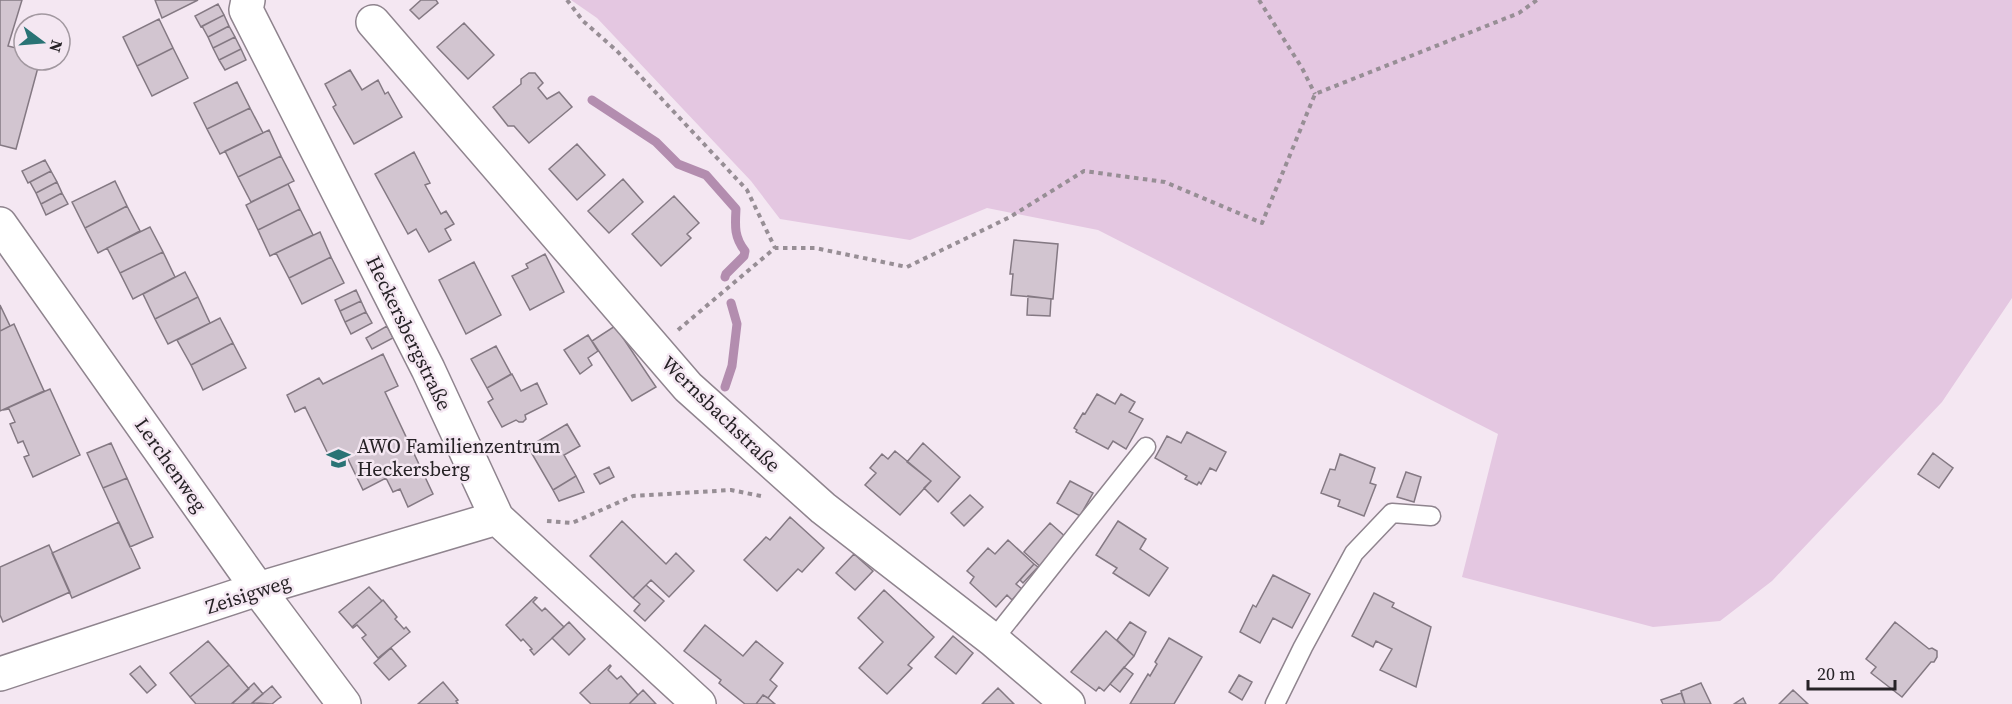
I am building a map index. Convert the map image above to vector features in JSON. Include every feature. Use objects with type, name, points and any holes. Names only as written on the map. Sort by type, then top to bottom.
[{"type":"street","name":"Heckersbergstraße","points":[[248,0],[246,10],[428,369],[497,518],[699,704]]},
{"type":"street","name":"Wernsbachstraße","points":[[373,22],[688,387],[823,508],[993,640],[1068,704]]},
{"type":"street","name":"Lerchenweg","points":[[0,224],[258,589],[344,704]]},
{"type":"street","name":"Zeisigweg","points":[[0,674],[258,589],[497,518]]},
{"type":"lane","points":[[993,640],[1146,447]]},
{"type":"lane","points":[[1275,704],[1354,553],[1392,513],[1431,516]]},
{"type":"path","points":[[567,0],[583,21],[616,50],[747,190],[775,248]]},
{"type":"path","points":[[1259,0],[1302,68],[1315,94]]},
{"type":"path","points":[[655,350],[775,248],[815,248],[907,267],[1010,217],[1084,171],[1165,182],[1262,223],[1315,94],[1520,13],[1537,0]]},
{"type":"path","points":[[497,518],[572,522],[633,496],[731,490],[765,497]]},
{"type":"shaded area","points":[[571,0],[2012,0],[2012,298],[1942,402],[1772,581],[1720,621],[1653,627],[1462,577],[1498,434],[1098,230],[987,208],[910,240],[780,219],[751,181],[597,18]]},
{"type":"building","points":[[0,0],[22,0],[18,12],[12,12],[12,33],[8,46],[12,47],[12,72],[37,72],[16,149],[0,145]]},
{"type":"building","points":[[155,0],[198,0],[162,18]]},
{"type":"building","points":[[421,0],[436,0],[438,3],[419,19],[410,10]]},
{"type":"building","points":[[218,4],[224,15],[201,27],[195,16]]},
{"type":"building","points":[[224,15],[229,26],[208,37],[202,26]]},
{"type":"building","points":[[159,19],[173,48],[137,66],[123,37]]},
{"type":"building","points":[[464,23],[494,55],[468,79],[437,47]]},
{"type":"building","points":[[229,26],[235,37],[213,48],[208,37]]},
{"type":"building","points":[[235,37],[241,49],[219,60],[213,48]]},
{"type":"building","points":[[173,48],[188,78],[152,96],[137,66]]},
{"type":"building","points":[[241,49],[246,60],[225,70],[219,60]]},
{"type":"building","points":[[350,70],[362,90],[378,80],[385,94],[388,92],[402,117],[354,144],[333,107],[336,105],[325,84]]},
{"type":"building","points":[[529,73],[535,73],[543,83],[538,88],[547,99],[559,92],[572,107],[529,143],[514,126],[508,126],[493,107],[521,84],[521,79]]},
{"type":"building","points":[[237,82],[250,108],[207,129],[194,103]]},
{"type":"building","points":[[250,108],[263,133],[220,154],[207,129]]},
{"type":"building","points":[[269,130],[281,156],[238,177],[225,151]]},
{"type":"building","points":[[577,144],[605,175],[577,200],[549,169]]},
{"type":"building","points":[[414,152],[430,183],[425,185],[441,214],[446,211],[454,224],[445,229],[451,240],[429,252],[416,229],[408,234],[375,174]]},
{"type":"building","points":[[281,156],[294,181],[251,202],[238,177]]},
{"type":"building","points":[[45,160],[51,171],[28,183],[22,171]]},
{"type":"building","points":[[51,171],[57,182],[36,193],[30,182]]},
{"type":"building","points":[[623,179],[643,202],[609,233],[588,211]]},
{"type":"building","points":[[115,181],[127,206],[85,228],[72,202]]},
{"type":"building","points":[[57,182],[62,193],[41,204],[36,193]]},
{"type":"building","points":[[288,184],[300,209],[258,230],[246,205]]},
{"type":"building","points":[[62,193],[68,204],[46,215],[41,204]]},
{"type":"building","points":[[674,196],[699,223],[687,234],[691,238],[661,266],[632,234]]},
{"type":"building","points":[[127,206],[140,231],[98,253],[85,228]]},
{"type":"building","points":[[300,209],[313,235],[270,256],[258,230]]},
{"type":"building","points":[[150,227],[163,252],[120,273],[107,248]]},
{"type":"building","points":[[320,232],[331,257],[289,278],[276,253]]},
{"type":"building","points":[[1014,240],[1058,244],[1053,299],[1011,295],[1013,274],[1010,274]]},
{"type":"building","points":[[163,252],[175,277],[133,299],[120,273]]},
{"type":"building","points":[[545,254],[564,292],[530,310],[512,276],[528,268],[526,264]]},
{"type":"building","points":[[331,257],[344,283],[302,304],[289,278]]},
{"type":"building","points":[[474,262],[501,315],[466,334],[439,280]]},
{"type":"building","points":[[185,272],[198,297],[155,319],[143,294]]},
{"type":"building","points":[[356,290],[361,301],[340,311],[335,300]]},
{"type":"building","points":[[1028,296],[1051,299],[1050,316],[1027,315]]},
{"type":"building","points":[[198,297],[210,323],[168,344],[155,319]]},
{"type":"building","points":[[361,301],[366,312],[345,322],[340,311]]},
{"type":"building","points":[[0,305],[10,326],[0,331]]},
{"type":"building","points":[[366,312],[372,323],[351,334],[345,322]]},
{"type":"building","points":[[220,318],[233,343],[191,365],[177,340]]},
{"type":"building","points":[[14,324],[44,391],[0,411],[0,331]]},
{"type":"building","points":[[387,326],[393,338],[372,349],[366,338]]},
{"type":"building","points":[[615,326],[656,387],[632,401],[592,341]]},
{"type":"building","points":[[588,335],[598,351],[588,358],[592,365],[580,374],[564,350]]},
{"type":"building","points":[[233,343],[246,368],[203,390],[191,365]]},
{"type":"building","points":[[496,346],[511,374],[487,388],[471,359]]},
{"type":"building","points":[[383,354],[398,386],[385,392],[433,494],[408,507],[400,489],[393,492],[386,478],[363,490],[345,453],[331,460],[305,407],[295,412],[287,395],[319,378],[323,384]]},
{"type":"building","points":[[512,374],[521,391],[537,383],[547,404],[525,415],[526,419],[523,422],[516,420],[502,427],[488,402],[493,399],[487,388]]},
{"type":"building","points":[[50,389],[80,455],[33,477],[24,457],[29,455],[23,441],[18,443],[10,424],[15,422],[9,409],[3,410]]},
{"type":"building","points":[[1097,394],[1115,404],[1121,394],[1135,402],[1129,412],[1143,419],[1126,449],[1113,441],[1108,449],[1076,432],[1074,428]]},
{"type":"building","points":[[567,424],[580,446],[564,455],[576,476],[553,490],[528,447]]},
{"type":"building","points":[[1187,432],[1226,452],[1216,471],[1210,468],[1201,484],[1199,482],[1197,485],[1185,479],[1187,476],[1155,458],[1167,436],[1181,443]]},
{"type":"building","points":[[111,443],[127,478],[103,488],[87,453]]},
{"type":"building","points":[[923,443],[960,477],[938,502],[924,488],[931,481],[907,462]]},
{"type":"building","points":[[895,451],[931,481],[900,515],[865,485],[876,473],[870,468],[882,454],[888,459]]},
{"type":"building","points":[[1933,453],[1953,468],[1939,488],[1918,474]]},
{"type":"building","points":[[1340,454],[1375,468],[1370,483],[1376,485],[1364,516],[1338,506],[1340,500],[1321,493],[1330,469],[1335,470]]},
{"type":"building","points":[[609,467],[614,477],[600,484],[594,474]]},
{"type":"building","points":[[1406,472],[1421,477],[1414,502],[1397,497]]},
{"type":"building","points":[[576,476],[584,492],[559,501],[553,490]]},
{"type":"building","points":[[127,478],[153,537],[130,547],[103,488]]},
{"type":"building","points":[[1070,481],[1093,493],[1080,516],[1057,503]]},
{"type":"building","points":[[970,495],[983,507],[964,526],[951,513]]},
{"type":"building","points":[[790,517],[824,548],[802,572],[798,569],[777,591],[744,560],[766,537],[770,540]]},
{"type":"building","points":[[622,521],[666,564],[676,553],[694,571],[669,597],[651,580],[633,598],[590,556]]},
{"type":"building","points":[[1118,521],[1146,539],[1140,549],[1168,568],[1149,596],[1113,573],[1117,568],[1096,555]]},
{"type":"building","points":[[119,522],[140,568],[72,598],[52,553]]},
{"type":"building","points":[[1050,523],[1068,539],[1043,569],[1024,552]]},
{"type":"building","points":[[1008,540],[1034,564],[1016,584],[1022,589],[1012,600],[1007,595],[996,607],[970,583],[974,577],[967,571],[988,548],[995,554]]},
{"type":"building","points":[[49,545],[70,592],[3,622],[0,615],[0,567]]},
{"type":"building","points":[[854,554],[873,571],[855,590],[836,573]]},
{"type":"building","points":[[1034,564],[1038,567],[1023,583],[1020,580]]},
{"type":"building","points":[[1273,575],[1310,594],[1292,628],[1273,618],[1260,643],[1240,632],[1253,605],[1256,607]]},
{"type":"building","points":[[646,585],[664,601],[645,621],[634,611],[640,604],[633,598]]},
{"type":"building","points":[[369,587],[382,601],[352,627],[339,612]]},
{"type":"building","points":[[884,590],[934,637],[908,665],[912,668],[887,694],[859,668],[883,642],[858,618]]},
{"type":"building","points":[[1374,593],[1394,603],[1392,607],[1431,627],[1416,687],[1380,670],[1392,649],[1376,641],[1373,647],[1352,636]]},
{"type":"building","points":[[535,597],[537,598],[533,602],[542,611],[545,608],[564,627],[534,655],[523,639],[521,641],[506,625]]},
{"type":"building","points":[[383,600],[397,617],[395,619],[410,632],[378,658],[362,638],[366,635],[357,625],[352,627]]},
{"type":"building","points":[[569,622],[585,639],[569,655],[552,638]]},
{"type":"building","points":[[1130,622],[1146,632],[1134,656],[1117,640]]},
{"type":"building","points":[[1895,622],[1929,649],[1937,651],[1934,662],[1931,662],[1902,697],[1871,673],[1876,667],[1866,659]]},
{"type":"building","points":[[705,625],[743,656],[756,641],[783,663],[770,680],[777,686],[768,698],[763,695],[756,704],[745,704],[719,683],[721,680],[684,651]]},
{"type":"building","points":[[1106,631],[1134,656],[1104,691],[1099,687],[1096,691],[1071,672]]},
{"type":"building","points":[[953,636],[973,653],[956,674],[935,657]]},
{"type":"building","points":[[1169,638],[1202,657],[1174,704],[1130,704],[1148,674],[1150,676]]},
{"type":"building","points":[[208,641],[229,665],[190,697],[170,673]]},
{"type":"building","points":[[391,648],[406,666],[389,680],[374,663]]},
{"type":"building","points":[[229,665],[249,689],[231,704],[196,704],[190,697]]},
{"type":"building","points":[[610,665],[608,670],[617,679],[621,676],[638,695],[629,704],[591,704],[580,693]]},
{"type":"building","points":[[140,666],[156,685],[147,693],[130,674]]},
{"type":"building","points":[[1124,667],[1133,674],[1120,692],[1110,684]]},
{"type":"building","points":[[1239,675],[1252,682],[1242,700],[1229,692]]},
{"type":"building","points":[[443,682],[458,700],[456,701],[458,704],[418,704]]},
{"type":"building","points":[[254,683],[263,694],[251,704],[232,704]]},
{"type":"building","points":[[1701,683],[1711,704],[1685,704],[1681,691]]},
{"type":"building","points":[[272,686],[281,697],[272,704],[252,703]]},
{"type":"building","points":[[998,688],[1014,704],[982,704]]},
{"type":"building","points":[[643,690],[656,704],[629,704]]},
{"type":"building","points":[[1793,690],[1808,704],[1779,704]]},
{"type":"building","points":[[1681,693],[1685,704],[1663,704],[1661,700]]},
{"type":"building","points":[[763,695],[768,698],[775,704],[756,704]]},
{"type":"building","points":[[1743,698],[1746,704],[1734,704]]},
{"type":"waterway","points":[[592,100],[656,142],[678,164],[706,175],[736,209],[736,231],[745,251],[744,256],[725,277]]},
{"type":"waterway","points":[[725,387],[732,366],[737,324],[731,303]]},
{"type":"place","name":"AWO Familienzentrum Heckersberg","points":[[339,458]]}]
